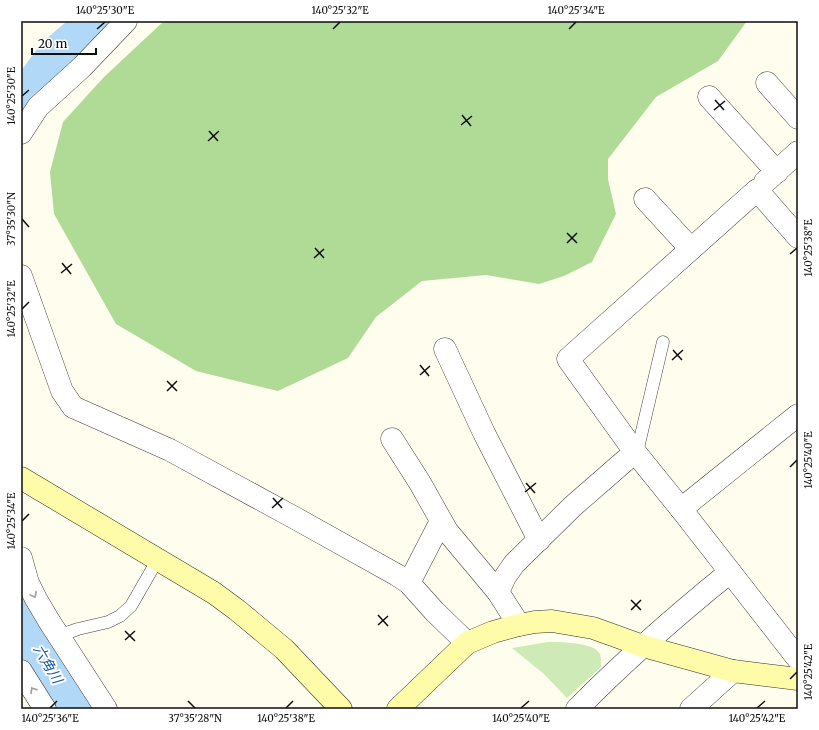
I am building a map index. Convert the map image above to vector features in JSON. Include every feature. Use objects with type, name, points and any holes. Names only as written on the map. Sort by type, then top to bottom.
[{"type":"street","points":[[21,133],[38,107],[82,66],[126,21]]},
{"type":"street","points":[[767,83],[798,118]]},
{"type":"street","points":[[709,97],[776,172]]},
{"type":"street","points":[[798,152],[568,359],[635,452],[798,659]]},
{"type":"street","points":[[757,190],[798,237]]},
{"type":"street","points":[[645,199],[691,249]]},
{"type":"street","points":[[21,276],[62,391],[73,407],[170,450],[329,536],[397,575],[409,583],[435,612],[467,643]]},
{"type":"street","points":[[445,349],[484,433],[539,540]]},
{"type":"street","points":[[681,509],[798,415]]},
{"type":"street","points":[[392,439],[420,483],[447,531],[498,592],[519,625]]},
{"type":"street","points":[[498,592],[505,577],[514,564],[573,506],[635,452]]},
{"type":"street","points":[[21,478],[214,592],[284,650],[341,709]]},
{"type":"street","points":[[409,583],[441,521]]},
{"type":"street","points":[[21,558],[28,583],[49,621],[106,709]]},
{"type":"street","points":[[577,709],[610,675],[730,572]]},
{"type":"street","points":[[398,709],[467,643],[493,632],[519,625],[552,621],[593,628],[643,646],[733,671],[798,679]]},
{"type":"street","points":[[21,671],[45,709]]},
{"type":"street","points":[[691,709],[733,671]]},
{"type":"lane","points":[[635,452],[638,448],[662,342]]},
{"type":"lane","points":[[58,636],[78,629],[108,622],[120,616],[131,606],[158,559]]},
{"type":"green space","points":[[164,21],[747,21],[718,61],[656,97],[608,159],[608,179],[616,214],[592,262],[564,276],[539,284],[486,275],[422,281],[376,317],[348,358],[278,391],[196,371],[116,324],[54,214],[50,172],[63,122],[104,77]]},
{"type":"green space","points":[[21,558],[106,709],[45,709],[21,671]]},
{"type":"green space","points":[[548,642],[584,645],[597,650],[600,654],[601,667],[567,698],[544,674],[512,648]]},
{"type":"waterway","name":"六角川","points":[[21,104],[56,56],[97,21]]},
{"type":"waterway","name":"六角川","points":[[21,619],[75,709]]}]
